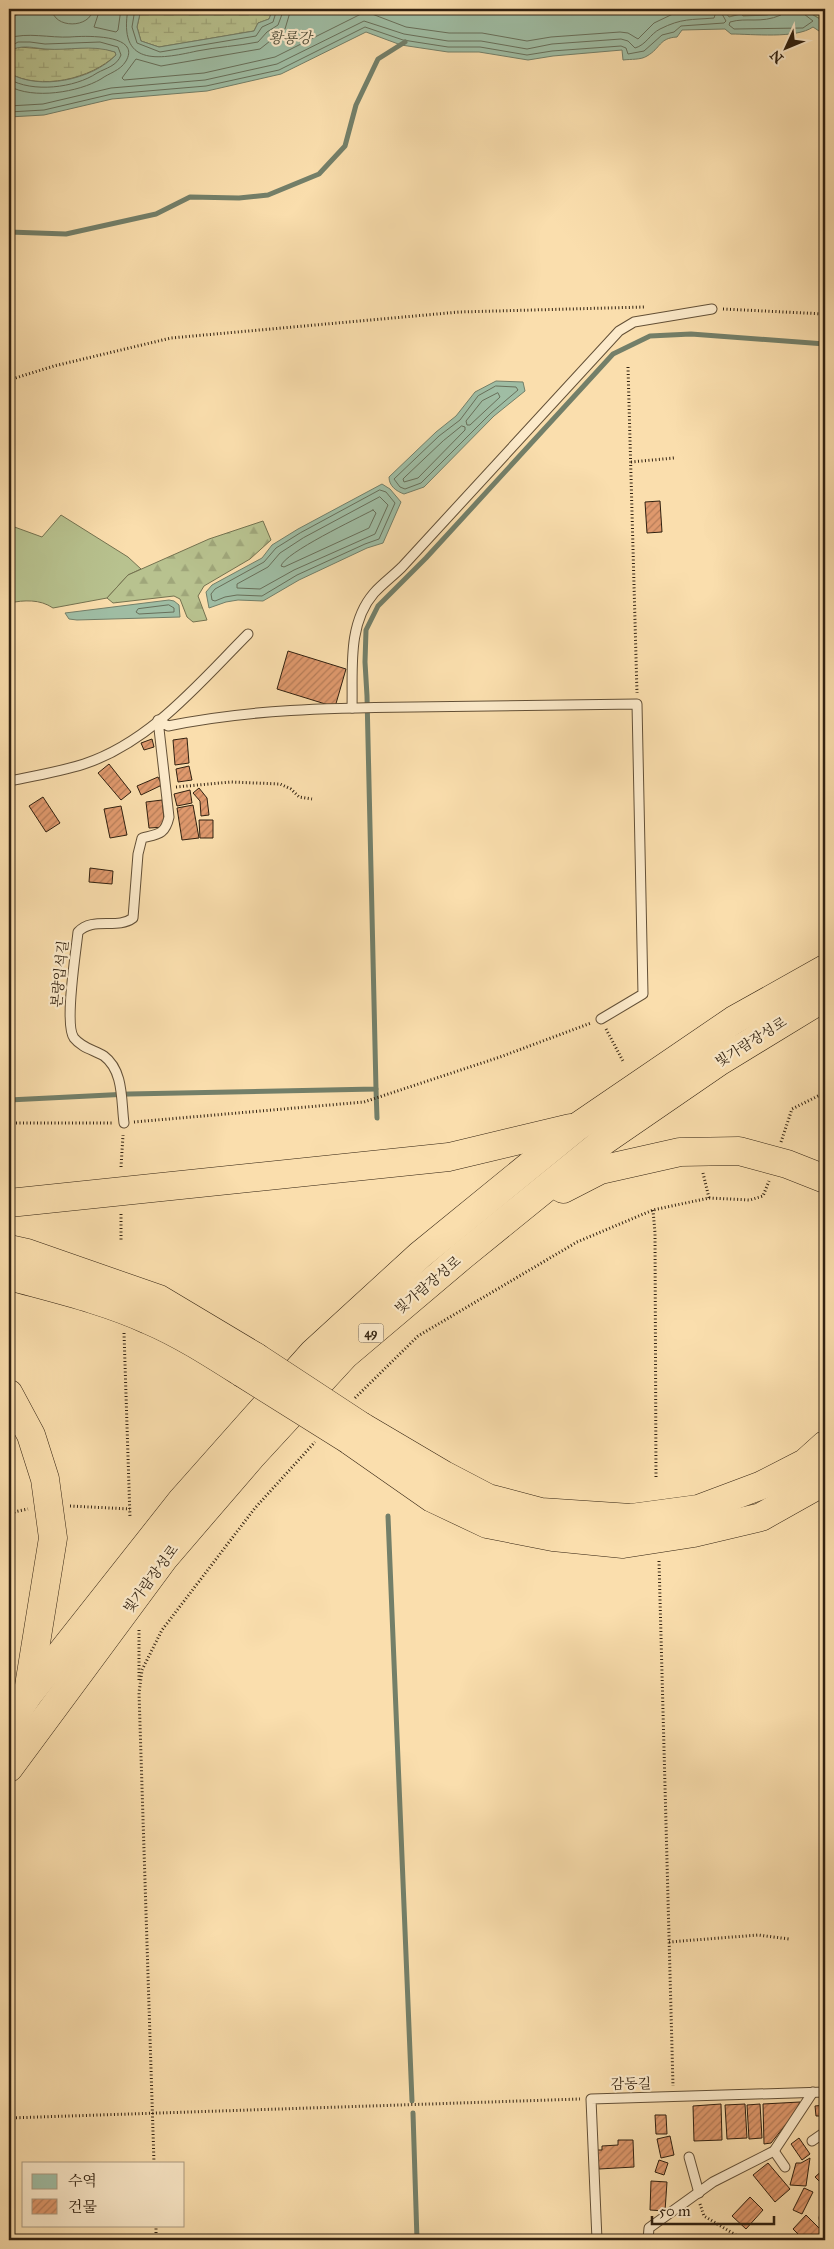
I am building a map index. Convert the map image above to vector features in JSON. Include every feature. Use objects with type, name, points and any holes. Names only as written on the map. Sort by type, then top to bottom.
[{"type":"highway","name":"빛가람장성로","points":[[9,1724],[28,1695],[182,1500],[313,1353],[420,1255],[576,1127],[734,1020],[825,969]]},
{"type":"highway","name":"빛가람장성로","points":[[9,1768],[165,1557],[251,1457],[345,1355],[462,1256],[605,1140],[720,1061],[825,997]]},
{"type":"highway","points":[[9,1203],[449,1157],[576,1127]]},
{"type":"highway","points":[[462,1256],[545,1199],[600,1170],[680,1152],[739,1151],[787,1164],[825,1179]]},
{"type":"highway","points":[[9,1249],[27,1253],[160,1299],[249,1365],[444,1475],[488,1498],[541,1512],[630,1518],[698,1509],[762,1485],[805,1463],[825,1445]]},
{"type":"highway","points":[[9,1276],[88,1298],[148,1320],[201,1348],[249,1365]]},
{"type":"highway","points":[[9,1394],[31,1435],[45,1479],[53,1538],[28,1695]]},
{"type":"highway","points":[[354,1423],[432,1498],[487,1524],[552,1537],[623,1544],[694,1533],[760,1517],[825,1481]]},
{"type":"lane","points":[[357,708],[354,637],[361,614],[373,594],[402,568],[619,330],[634,322],[712,308]]},
{"type":"lane","points":[[9,781],[85,764],[121,746],[174,707],[248,634]]},
{"type":"lane","points":[[158,720],[168,726],[214,716],[245,713],[379,707],[637,704],[643,994],[601,1020]]},
{"type":"lane","name":"본량입석길","points":[[124,1123],[120,1081],[117,1072],[104,1056],[86,1047],[74,1038],[69,1020],[78,932],[84,926],[100,923],[127,923],[133,918],[142,838],[159,834],[166,828],[169,817],[158,720]]},
{"type":"lane","points":[[648,2240],[649,2228],[713,2182],[774,2151],[813,2092]]},
{"type":"lane","name":"감동길","points":[[597,2240],[591,2099],[825,2092]]},
{"type":"lane","points":[[812,2141],[825,2132]]},
{"type":"lane","points":[[774,2151],[785,2167]]},
{"type":"lane","points":[[689,2157],[699,2193]]},
{"type":"path","points":[[9,380],[54,366],[171,338],[459,312],[646,307]]},
{"type":"path","points":[[712,308],[825,314]]},
{"type":"path","points":[[628,367],[637,704]]},
{"type":"path","points":[[630,462],[674,458]]},
{"type":"path","points":[[166,788],[231,782],[280,784],[291,789],[298,797],[312,799]]},
{"type":"path","points":[[9,1123],[124,1123],[364,1102],[500,1057],[601,1020],[624,1064]]},
{"type":"path","points":[[780,1144],[792,1109],[820,1095],[825,1095]]},
{"type":"path","points":[[121,1167],[124,1123]]},
{"type":"path","points":[[703,1173],[709,1198]]},
{"type":"path","points":[[354,1423],[418,1336],[577,1242],[653,1210],[709,1198],[750,1200],[763,1196],[769,1180]]},
{"type":"path","points":[[653,1210],[655,1233],[656,1479]]},
{"type":"path","points":[[120,1214],[121,1242]]},
{"type":"path","points":[[124,1333],[130,1518]]},
{"type":"path","points":[[139,1693],[142,1670],[162,1630],[255,1508],[319,1437]]},
{"type":"path","points":[[9,1499],[14,1512],[9,1550]]},
{"type":"path","points":[[69,1506],[130,1509]]},
{"type":"path","points":[[14,1512],[34,1507]]},
{"type":"path","points":[[659,1561],[674,2097]]},
{"type":"path","points":[[139,1624],[139,1693],[154,2162]]},
{"type":"path","points":[[669,1942],[758,1935],[789,1939]]},
{"type":"path","points":[[9,2118],[591,2099]]},
{"type":"path","points":[[699,2193],[704,2216],[744,2240]]},
{"type":"path","points":[[156,2226],[156,2240]]},
{"type":"green space","points":[[9,9],[32,9],[9,18]]},
{"type":"green space","points":[[141,9],[273,9],[269,19],[258,23],[254,31],[159,47],[141,41],[137,27]]},
{"type":"green space","points":[[732,9],[783,9],[767,15],[742,16],[741,14],[729,17],[726,14]]},
{"type":"green space","points":[[803,9],[825,9],[825,22]]},
{"type":"green space","points":[[19,47],[45,49],[100,47],[115,52],[116,55],[93,70],[79,76],[50,82],[35,81],[9,73],[9,56],[13,49]]},
{"type":"green space","points":[[61,515],[128,557],[141,569],[128,575],[107,598],[53,608],[43,603],[32,601],[9,603],[9,525],[42,537]]},
{"type":"green space","points":[[263,521],[271,540],[250,559],[204,586],[198,596],[207,620],[193,622],[187,617],[180,599],[174,596],[113,603],[107,598],[128,575],[209,539]]},
{"type":"water","name":"황룡강","points":[[32,9],[71,12],[84,9],[141,9],[137,27],[141,41],[159,47],[254,31],[258,23],[269,19],[273,9],[732,9],[726,13],[729,17],[741,14],[743,16],[767,15],[783,9],[803,9],[825,22],[825,35],[813,27],[796,33],[774,35],[731,34],[725,29],[682,30],[677,37],[663,41],[652,53],[639,59],[623,60],[622,50],[528,60],[479,52],[448,52],[401,45],[366,32],[281,74],[207,91],[112,99],[44,115],[9,117],[9,73],[35,81],[65,80],[93,71],[106,64],[116,55],[115,52],[97,48],[45,49],[25,47],[13,49],[9,56],[9,18]]},
{"type":"water","points":[[496,381],[523,382],[525,391],[494,416],[424,487],[404,494],[393,488],[389,477],[436,432],[456,416],[475,392]]},
{"type":"water","points":[[382,484],[390,489],[401,502],[383,543],[367,548],[299,580],[263,601],[238,600],[209,608],[206,592],[212,585],[262,558],[272,545],[298,529]]},
{"type":"water","points":[[169,600],[179,605],[180,617],[77,620],[69,619],[65,613]]},
{"type":"building","points":[[660,501],[662,532],[647,533],[645,502]]},
{"type":"building","points":[[288,651],[346,669],[335,707],[277,689]]},
{"type":"building","points":[[187,738],[189,763],[175,765],[173,740]]},
{"type":"building","points":[[152,739],[154,747],[144,750],[141,743]]},
{"type":"building","points":[[109,764],[131,792],[121,800],[98,773]]},
{"type":"building","points":[[189,766],[192,780],[178,782],[176,769]]},
{"type":"building","points":[[158,777],[162,785],[141,795],[137,786]]},
{"type":"building","points":[[199,788],[207,798],[209,815],[201,816],[200,801],[193,793]]},
{"type":"building","points":[[190,790],[192,803],[177,806],[174,794]]},
{"type":"building","points":[[43,797],[60,823],[46,832],[29,806]]},
{"type":"building","points":[[162,800],[165,827],[149,828],[146,802]]},
{"type":"building","points":[[193,805],[199,838],[182,840],[177,808]]},
{"type":"building","points":[[121,806],[127,835],[110,838],[104,809]]},
{"type":"building","points":[[199,820],[213,820],[213,838],[200,838]]},
{"type":"building","points":[[90,868],[113,871],[112,884],[89,882]]},
{"type":"building","points":[[800,2102],[795,2113],[771,2143],[764,2144],[763,2104]]},
{"type":"building","points":[[721,2104],[722,2140],[694,2141],[693,2106]]},
{"type":"building","points":[[745,2104],[747,2138],[727,2139],[725,2105]]},
{"type":"building","points":[[760,2104],[762,2138],[749,2139],[747,2105]]},
{"type":"building","points":[[825,2105],[825,2116],[816,2116],[815,2106]]},
{"type":"building","points":[[655,2115],[666,2115],[667,2134],[656,2134]]},
{"type":"building","points":[[670,2136],[674,2155],[661,2158],[657,2139]]},
{"type":"building","points":[[799,2138],[810,2154],[802,2160],[791,2144]]},
{"type":"building","points":[[618,2140],[633,2140],[634,2167],[599,2169],[597,2150],[602,2150],[602,2146],[618,2145]]},
{"type":"building","points":[[810,2158],[806,2186],[790,2185],[796,2163],[801,2163]]},
{"type":"building","points":[[659,2160],[668,2163],[664,2175],[655,2172]]},
{"type":"building","points":[[768,2163],[790,2189],[775,2202],[753,2175]]},
{"type":"building","points":[[825,2168],[825,2187],[815,2177]]},
{"type":"building","points":[[651,2181],[667,2182],[665,2211],[650,2210]]},
{"type":"building","points":[[804,2188],[813,2192],[802,2214],[793,2210]]},
{"type":"building","points":[[750,2197],[763,2210],[746,2229],[732,2216]]},
{"type":"building","points":[[806,2215],[825,2234],[822,2240],[804,2240],[793,2229]]},
{"type":"waterway","points":[[9,232],[66,234],[156,214],[190,197],[239,198],[268,195],[319,174],[345,146],[356,105],[378,59],[405,42]]},
{"type":"waterway","points":[[9,1100],[129,1094],[376,1089],[365,662],[366,630],[378,606],[426,558],[613,354],[650,336],[691,334],[825,344]]},
{"type":"waterway","points":[[376,1089],[377,1118]]},
{"type":"waterway","points":[[388,1516],[412,2101]]},
{"type":"waterway","points":[[413,2113],[417,2240]]}]
